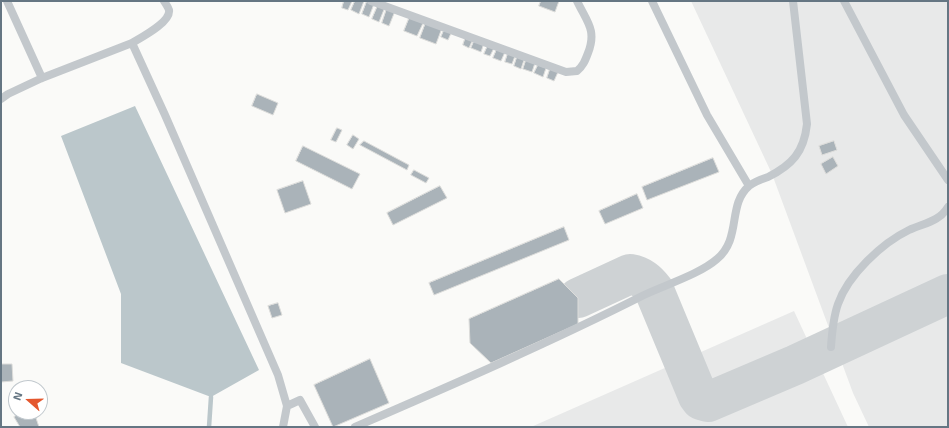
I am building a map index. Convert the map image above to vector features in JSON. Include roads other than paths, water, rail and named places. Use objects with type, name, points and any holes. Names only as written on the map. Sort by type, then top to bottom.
[{"type":"lane","points":[[7,1],[42,78]]},
{"type":"lane","points":[[1,99],[8,94],[42,78],[132,43],[162,23],[168,17],[169,10],[164,1]]},
{"type":"lane","points":[[371,1],[566,72],[576,71],[583,66],[592,42],[593,34],[577,1]]},
{"type":"lane","points":[[652,1],[707,116],[750,186]]},
{"type":"lane","points":[[354,427],[502,364],[712,264],[728,246],[735,228],[736,210],[739,201],[750,186],[783,169],[791,162],[798,154],[806,135],[807,119],[793,1]]},
{"type":"lane","points":[[844,1],[904,115],[948,180]]},
{"type":"lane","points":[[132,43],[165,115],[278,375],[287,406],[283,427]]},
{"type":"lane","points":[[831,347],[832,330],[838,303],[844,292],[858,274],[882,248],[908,230],[937,219],[948,207]]},
{"type":"lane","points":[[287,406],[300,400],[315,427]]},
{"type":"waterway","points":[[209,427],[211,397]]}]
